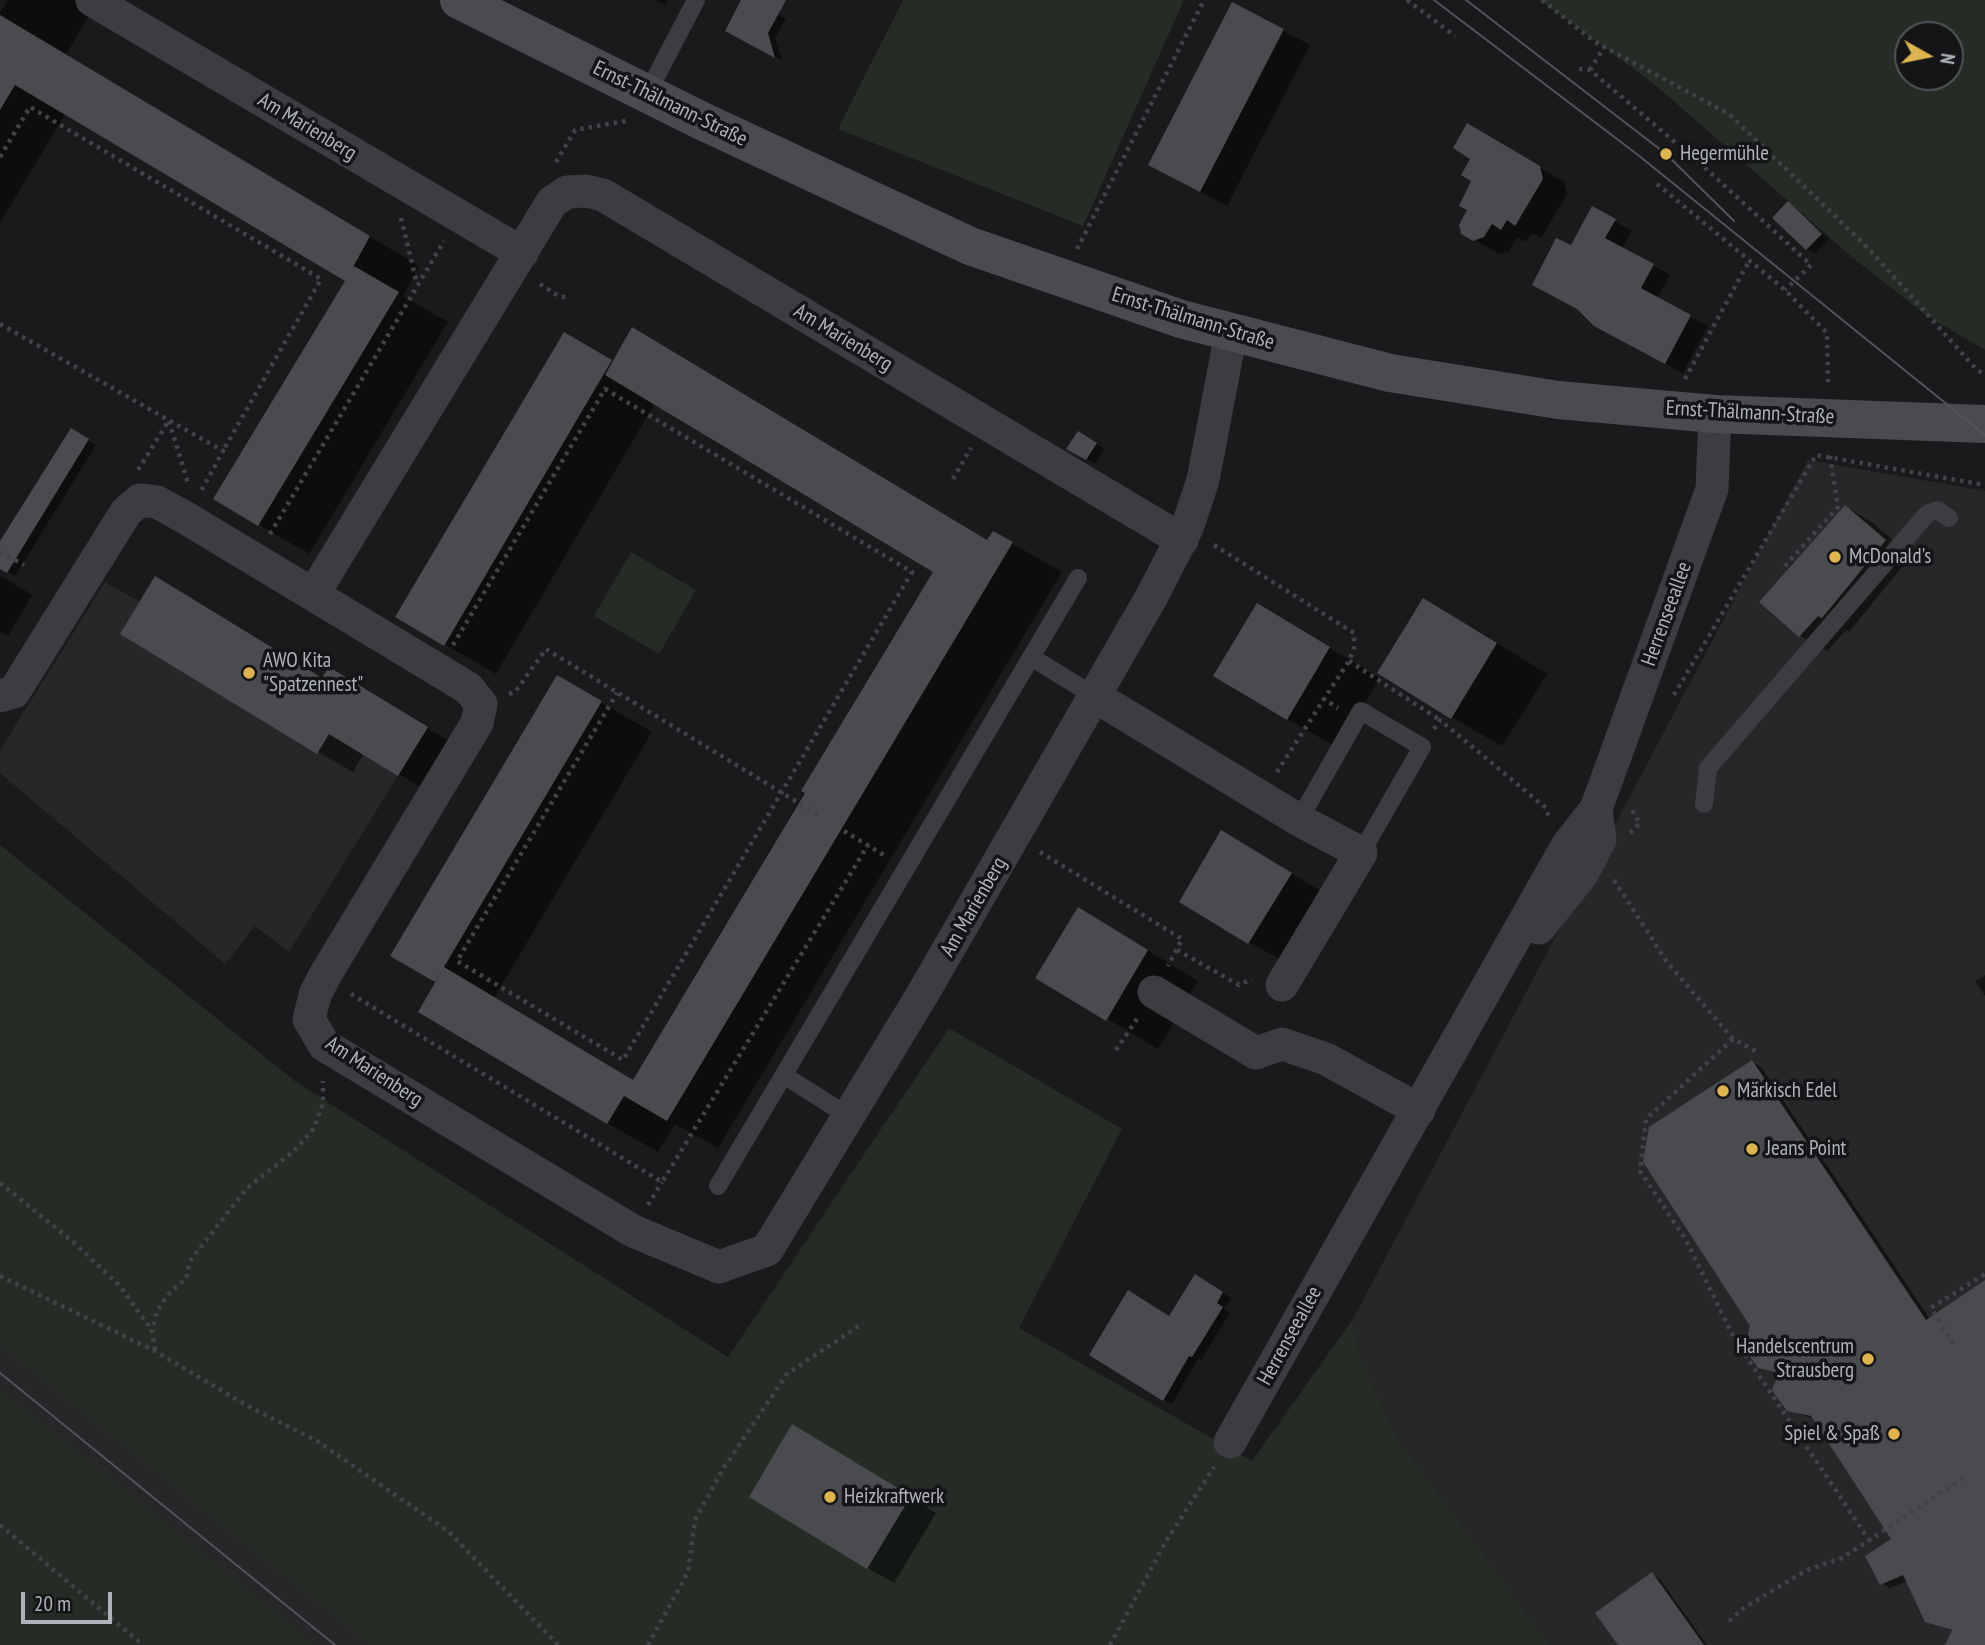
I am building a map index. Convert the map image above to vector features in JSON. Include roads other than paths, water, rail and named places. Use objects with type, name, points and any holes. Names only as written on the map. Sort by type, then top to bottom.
[{"type":"main road","name":"Ernst-Thälmann-Straße","points":[[458,0],[656,98],[970,246],[1181,319],[1231,333],[1390,373],[1558,400],[1715,414],[1985,425]]},
{"type":"street","name":"Am Marienberg","points":[[92,0],[523,253],[552,202],[567,192],[586,191],[603,195],[1192,539]]},
{"type":"street","points":[[0,696],[14,692],[126,512],[141,500],[190,510],[256,559],[313,595],[523,253]]},
{"type":"street","name":"Am Marienberg","points":[[313,595],[468,688],[481,705],[477,723],[315,995],[309,1019],[324,1045],[633,1231],[719,1267],[767,1250],[850,1117],[1096,696],[1192,539],[1231,333]]},
{"type":"street","name":"Herrenseeallee","points":[[1230,1443],[1466,1026],[1578,854],[1600,840],[1712,489],[1715,414]]},
{"type":"street","points":[[1096,696],[1299,820],[1361,853],[1271,978]]},
{"type":"street","points":[[1154,992],[1256,1053],[1282,1044],[1326,1059],[1419,1110]]},
{"type":"lane","points":[[656,98],[696,0]]},
{"type":"lane","points":[[1704,804],[1708,768],[1927,514],[1937,510],[1949,518]]},
{"type":"lane","points":[[718,1186],[1078,578]]},
{"type":"lane","points":[[1031,657],[1096,696]]},
{"type":"lane","points":[[1299,820],[1361,711],[1422,747],[1361,853]]},
{"type":"lane","points":[[785,1076],[850,1117]]},
{"type":"tram line","points":[[1434,0],[1638,155],[1985,435]]},
{"type":"tram line","points":[[1466,0],[1666,154],[1734,221]]},
{"type":"tram line","points":[[0,1373],[335,1645]]},
{"type":"place","name":"Hegermühle","points":[[1666,154]]},
{"type":"place","name":"McDonald's","points":[[1835,557]]},
{"type":"place","name":"AWO Kita \"Spatzennest\"","points":[[249,673]]},
{"type":"place","name":"Märkisch Edel","points":[[1723,1091]]},
{"type":"place","name":"Jeans Point","points":[[1752,1149]]},
{"type":"place","name":"Handelscentrum Strausberg","points":[[1868,1359]]},
{"type":"place","name":"Spiel & Spaß","points":[[1894,1434]]},
{"type":"place","name":"Heizkraftwerk","points":[[830,1497]]}]
